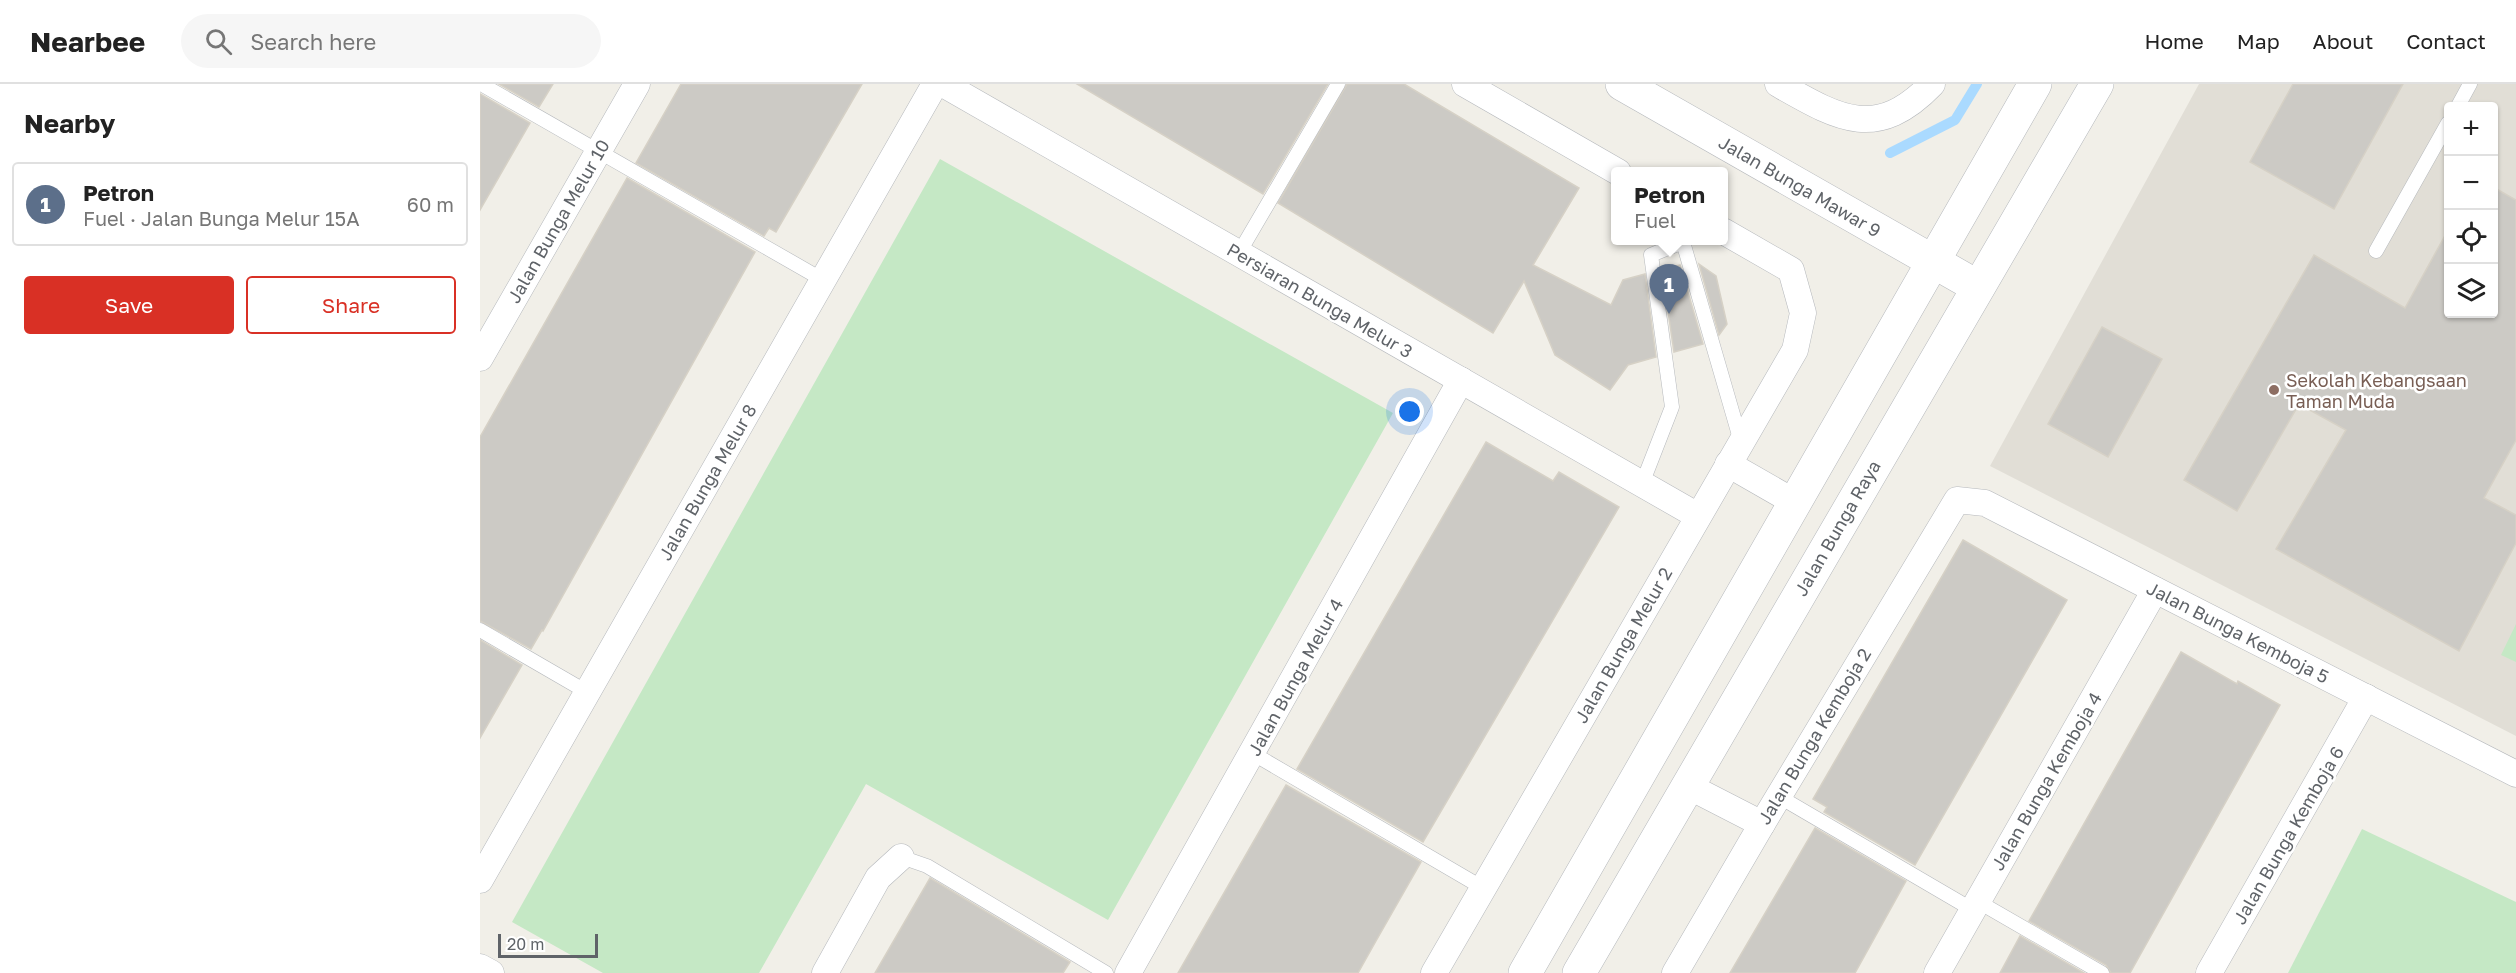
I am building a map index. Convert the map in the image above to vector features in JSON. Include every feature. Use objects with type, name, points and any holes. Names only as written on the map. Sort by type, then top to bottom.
[{"type":"street","name":"Jalan Bunga Melur 10","points":[[480,358],[637,84]]},
{"type":"street","name":"Jalan Bunga Melur 8","points":[[480,880],[935,84]]},
{"type":"street","name":"Persiaran Bunga Melur 3","points":[[943,84],[1698,516]]},
{"type":"street","points":[[1465,84],[1611,167]]},
{"type":"street","name":"Jalan Bunga Mawar 9","points":[[1622,84],[1978,287]]},
{"type":"street","points":[[1778,84],[1825,111],[1854,120],[1886,117],[1915,101],[1932,84]]},
{"type":"street","points":[[1525,973],[2036,84]]},
{"type":"street","name":"Jalan Bunga Raya","points":[[1579,973],[2097,84]]},
{"type":"street","name":"Jalan Bunga Melur 2","points":[[1434,973],[1795,350],[1803,313],[1791,270],[1728,234]]},
{"type":"street","name":"Jalan Bunga Melur 4","points":[[1128,973],[1461,380]]},
{"type":"street","points":[[1728,464],[1796,503]]},
{"type":"street","name":"Jalan Bunga Kemboja 5","points":[[1957,500],[1985,503],[2516,774]]},
{"type":"street","name":"Jalan Bunga Kemboja 2","points":[[1675,973],[1778,796],[1957,500]]},
{"type":"street","name":"Jalan Bunga Kemboja 4","points":[[1937,973],[2155,590]]},
{"type":"street","name":"Jalan Bunga Kemboja 6","points":[[2209,973],[2366,698]]},
{"type":"street","points":[[1688,786],[1762,824]]},
{"type":"street","points":[[825,973],[879,878],[901,857]]},
{"type":"street","points":[[480,967],[491,973]]},
{"type":"lane","points":[[481,84],[823,280]]},
{"type":"lane","points":[[1239,253],[1338,84]]},
{"type":"lane","points":[[2460,102],[2470,84]]},
{"type":"lane","points":[[2376,251],[2444,130]]},
{"type":"lane","points":[[1642,484],[1672,407],[1651,255],[1674,245]]},
{"type":"lane","points":[[1684,245],[1741,442]]},
{"type":"lane","points":[[480,630],[587,692]]},
{"type":"lane","points":[[1252,753],[1483,888]]},
{"type":"lane","points":[[1778,796],[2103,973]]},
{"type":"lane","points":[[901,857],[927,866],[1106,973]]},
{"type":"shaded area","name":"Sekolah Kebangsaan Taman Muda","points":[[2199,84],[2516,84],[2516,736],[1990,466]]},
{"type":"green space","points":[[940,159],[1393,413],[1108,920],[866,784],[759,973],[603,973],[512,922]]},
{"type":"green space","points":[[2516,624],[2516,662],[2501,655]]},
{"type":"green space","points":[[2362,829],[2516,902],[2516,973],[2288,973]]},
{"type":"building","points":[[499,84],[553,84],[539,107]]},
{"type":"building","points":[[681,84],[862,84],[776,232],[769,228],[764,236],[636,163]]},
{"type":"building","points":[[1077,84],[1328,84],[1263,194]]},
{"type":"building","points":[[1347,84],[1404,84],[1579,188],[1533,265],[1611,305],[1623,280],[1645,274],[1656,357],[1628,365],[1610,390],[1555,355],[1524,281],[1493,333],[1278,203]]},
{"type":"building","points":[[2293,84],[2403,84],[2334,209],[2250,162]]},
{"type":"building","points":[[480,94],[530,123],[480,210]]},
{"type":"building","points":[[627,178],[755,252],[531,649],[480,621],[480,437]]},
{"type":"building","points":[[2498,190],[2516,200],[2516,440],[2484,498],[2516,515],[2516,543],[2459,651],[2276,549],[2346,430],[2299,404],[2237,511],[2184,480],[2314,255],[2405,308],[2444,237],[2444,318],[2498,318]]},
{"type":"building","points":[[1699,264],[1716,276],[1727,324],[1719,335]]},
{"type":"building","points":[[1680,265],[1703,344],[1674,352],[1662,270]]},
{"type":"building","points":[[2102,327],[2162,359],[2108,457],[2048,424]]},
{"type":"building","points":[[1486,442],[1553,481],[1559,472],[1619,507],[1423,842],[1297,769]]},
{"type":"building","points":[[1963,540],[2067,600],[1915,865],[1824,812],[1827,807],[1813,799]]},
{"type":"building","points":[[480,640],[522,665],[480,738]]},
{"type":"building","points":[[2181,652],[2280,705],[2130,973],[2111,973],[2106,965],[2029,921]]},
{"type":"building","points":[[1286,785],[1421,862],[1358,973],[1178,973]]},
{"type":"building","points":[[1815,828],[1906,881],[1855,973],[1730,973]]},
{"type":"building","points":[[930,878],[1070,962],[1063,973],[875,973]]},
{"type":"building","points":[[2020,936],[2084,973],[2000,973]]},
{"type":"waterway","points":[[1890,153],[1955,120],[1977,84]]},
{"type":"place","name":"Petron","points":[[1669,314]]},
{"type":"place","name":"Sekolah Kebangsaan Taman Muda","points":[[2274,390]]}]
